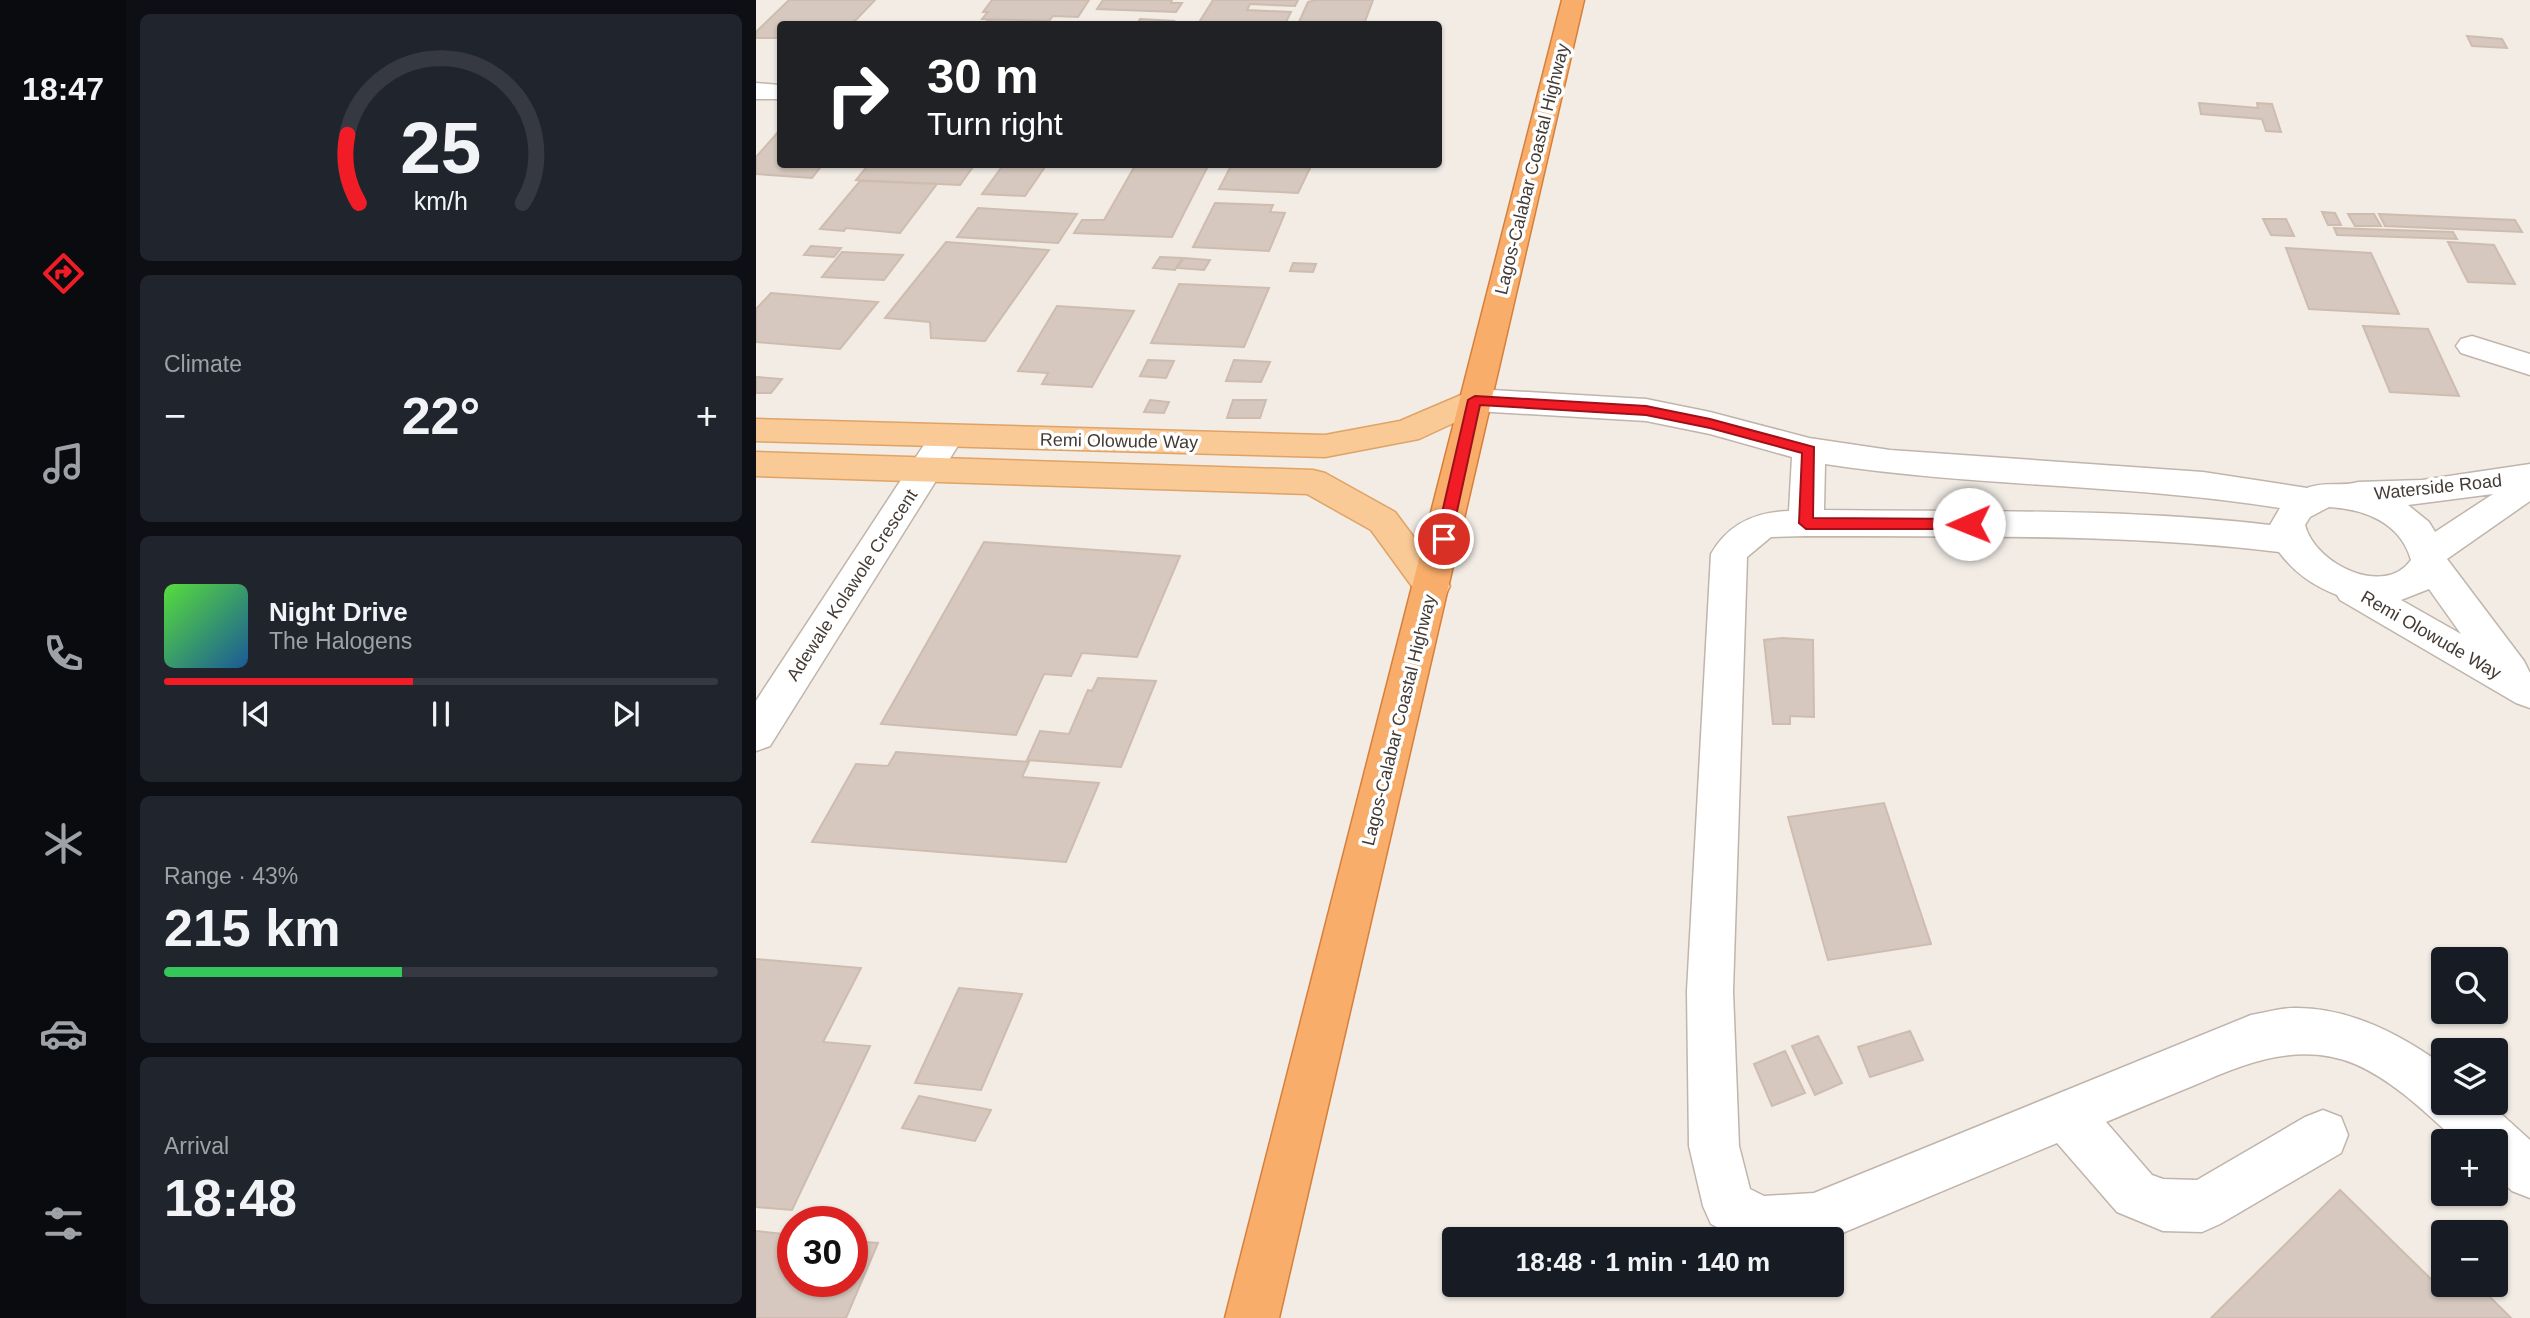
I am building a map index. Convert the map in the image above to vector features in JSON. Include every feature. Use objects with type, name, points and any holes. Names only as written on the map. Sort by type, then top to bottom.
[{"type":"highway","name":"Lagos-Calabar Coastal Highway","points":[[1252,1318],[1573,0]]},
{"type":"main road","name":"Remi Olowude Way","points":[[756,430],[1325,446],[1407,431],[1475,400]]},
{"type":"main road","name":"Remi Olowude Way","points":[[756,464],[1313,482],[1383,521],[1432,586]]},
{"type":"street","points":[[756,91],[777,92]]},
{"type":"street","points":[[2472,346],[2530,365]]},
{"type":"street","points":[[1475,400],[1646,410],[1710,423],[1810,450],[1890,462],[2203,484],[2305,500]]},
{"type":"street","name":"Adewale Kolawole Crescent","points":[[756,734],[947,436]]},
{"type":"street","points":[[1806,523],[1810,450]]},
{"type":"street","name":"Waterside Road","points":[[2345,495],[2422,492],[2530,476]]},
{"type":"street","name":"Waterside Road","points":[[2429,558],[2530,483]]},
{"type":"street","points":[[2324,495],[2345,495],[2369,500],[2392,510],[2415,530],[2429,558],[2414,582],[2389,591],[2365,590],[2340,583],[2317,571],[2300,556],[2290,540],[2287,524],[2292,510],[2305,500],[2324,495]]},
{"type":"street","points":[[2290,540],[2204,530],[2066,525],[1806,523],[1771,524],[1746,532],[1728,554],[1710,991],[1714,1146],[1729,1206],[1761,1222],[1814,1219],[2251,1038],[2292,1031],[2334,1034],[2383,1052],[2431,1087]]},
{"type":"street","name":"Remi Olowude Way","points":[[2429,558],[2526,689]]},
{"type":"street","name":"Remi Olowude Way","points":[[2340,583],[2526,689]]},
{"type":"street","points":[[2066,1115],[2135,1194],[2163,1205],[2202,1206],[2323,1135]]},
{"type":"street","points":[[2465,1115],[2480,1129]]},
{"type":"street","points":[[2508,1154],[2530,1173]]},
{"type":"building","points":[[789,0],[875,0],[855,21],[777,21],[777,38],[756,38],[756,32]]},
{"type":"building","points":[[992,0],[1089,0],[1078,17],[1053,16],[1049,21],[982,19],[988,12],[983,12]]},
{"type":"building","points":[[1103,0],[1172,0],[1171,3],[1182,3],[1176,12],[1097,9]]},
{"type":"building","points":[[1213,0],[1298,0],[1295,6],[1250,4],[1247,10],[1291,12],[1286,21],[1200,21]]},
{"type":"building","points":[[1373,0],[1365,21],[1299,21],[1308,2]]},
{"type":"building","points":[[1140,19],[1174,21],[1139,21]]},
{"type":"building","points":[[2467,36],[2502,39],[2507,48],[2472,46]]},
{"type":"building","points":[[2199,103],[2258,108],[2257,103],[2272,104],[2281,132],[2266,131],[2262,119],[2201,114]]},
{"type":"building","points":[[777,133],[777,168],[820,168],[812,178],[756,174],[756,157]]},
{"type":"building","points":[[866,168],[972,168],[960,185],[856,180]]},
{"type":"building","points":[[1001,168],[1044,168],[1025,196],[982,194]]},
{"type":"building","points":[[1134,168],[1207,168],[1172,237],[1074,233],[1082,220],[1104,220]]},
{"type":"building","points":[[1230,168],[1310,168],[1298,193],[1219,189]]},
{"type":"building","points":[[860,181],[937,184],[900,233],[846,228],[844,231],[820,229]]},
{"type":"building","points":[[1215,203],[1273,205],[1270,212],[1285,213],[1269,251],[1193,247]]},
{"type":"building","points":[[978,208],[1077,214],[1058,243],[957,237]]},
{"type":"building","points":[[2322,212],[2335,213],[2341,225],[2328,225]]},
{"type":"building","points":[[2348,214],[2374,214],[2381,226],[2355,226]]},
{"type":"building","points":[[2379,214],[2515,220],[2522,232],[2385,226]]},
{"type":"building","points":[[2263,219],[2286,219],[2294,236],[2271,235]]},
{"type":"building","points":[[2334,228],[2453,232],[2457,239],[2337,235]]},
{"type":"building","points":[[946,242],[1049,250],[985,341],[931,338],[930,322],[885,318]]},
{"type":"building","points":[[2448,242],[2494,245],[2515,284],[2468,282]]},
{"type":"building","points":[[811,246],[841,248],[834,257],[804,255]]},
{"type":"building","points":[[2286,248],[2371,253],[2399,314],[2309,309]]},
{"type":"building","points":[[842,252],[903,255],[884,280],[822,277]]},
{"type":"building","points":[[1160,257],[1182,258],[1175,270],[1153,268]]},
{"type":"building","points":[[1184,258],[1210,260],[1204,270],[1177,268]]},
{"type":"building","points":[[1293,263],[1316,264],[1313,272],[1290,271]]},
{"type":"building","points":[[1179,284],[1269,288],[1244,347],[1151,343]]},
{"type":"building","points":[[771,293],[878,302],[840,349],[756,342],[756,309]]},
{"type":"building","points":[[1057,306],[1134,311],[1092,387],[1042,384],[1048,373],[1018,371]]},
{"type":"building","points":[[2363,326],[2428,329],[2459,396],[2390,392]]},
{"type":"building","points":[[1148,360],[1174,361],[1166,378],[1140,376]]},
{"type":"building","points":[[1234,360],[1270,362],[1261,382],[1226,381]]},
{"type":"building","points":[[756,377],[782,379],[771,393],[756,393]]},
{"type":"building","points":[[1150,400],[1169,402],[1164,413],[1144,412]]},
{"type":"building","points":[[1233,400],[1266,400],[1260,418],[1227,418]]},
{"type":"building","points":[[984,542],[1180,556],[1137,657],[1082,653],[1071,676],[1044,674],[1016,735],[881,724]]},
{"type":"building","points":[[1764,640],[1813,640],[1814,717],[1790,716],[1790,724],[1773,724]]},
{"type":"building","points":[[1098,678],[1156,681],[1121,767],[1027,760],[1040,731],[1069,734],[1088,690],[1092,691]]},
{"type":"building","points":[[896,752],[1029,762],[1022,777],[1099,783],[1066,862],[812,842],[856,764],[888,766]]},
{"type":"building","points":[[1884,803],[1931,944],[1828,960],[1788,817]]},
{"type":"building","points":[[756,959],[861,968],[823,1042],[870,1046],[794,1206],[777,1206],[777,1209],[756,1207]]},
{"type":"building","points":[[959,988],[1022,994],[981,1090],[915,1083]]},
{"type":"building","points":[[1910,1031],[1923,1060],[1870,1077],[1858,1047]]},
{"type":"building","points":[[1818,1036],[1842,1083],[1815,1095],[1792,1046]]},
{"type":"building","points":[[1785,1051],[1805,1093],[1772,1106],[1754,1064]]},
{"type":"building","points":[[919,1096],[991,1110],[975,1141],[902,1128]]},
{"type":"building","points":[[2340,1190],[2431,1279],[2431,1297],[2490,1297],[2511,1318],[2211,1318]]},
{"type":"building","points":[[756,1231],[777,1233],[777,1297],[855,1297],[846,1318],[756,1318]]},
{"type":"building","points":[[868,1242],[878,1243],[868,1266]]},
{"type":"route","points":[[1444,539],[1475,400],[1646,410],[1710,423],[1810,450],[1806,523],[1969,524]]}]
